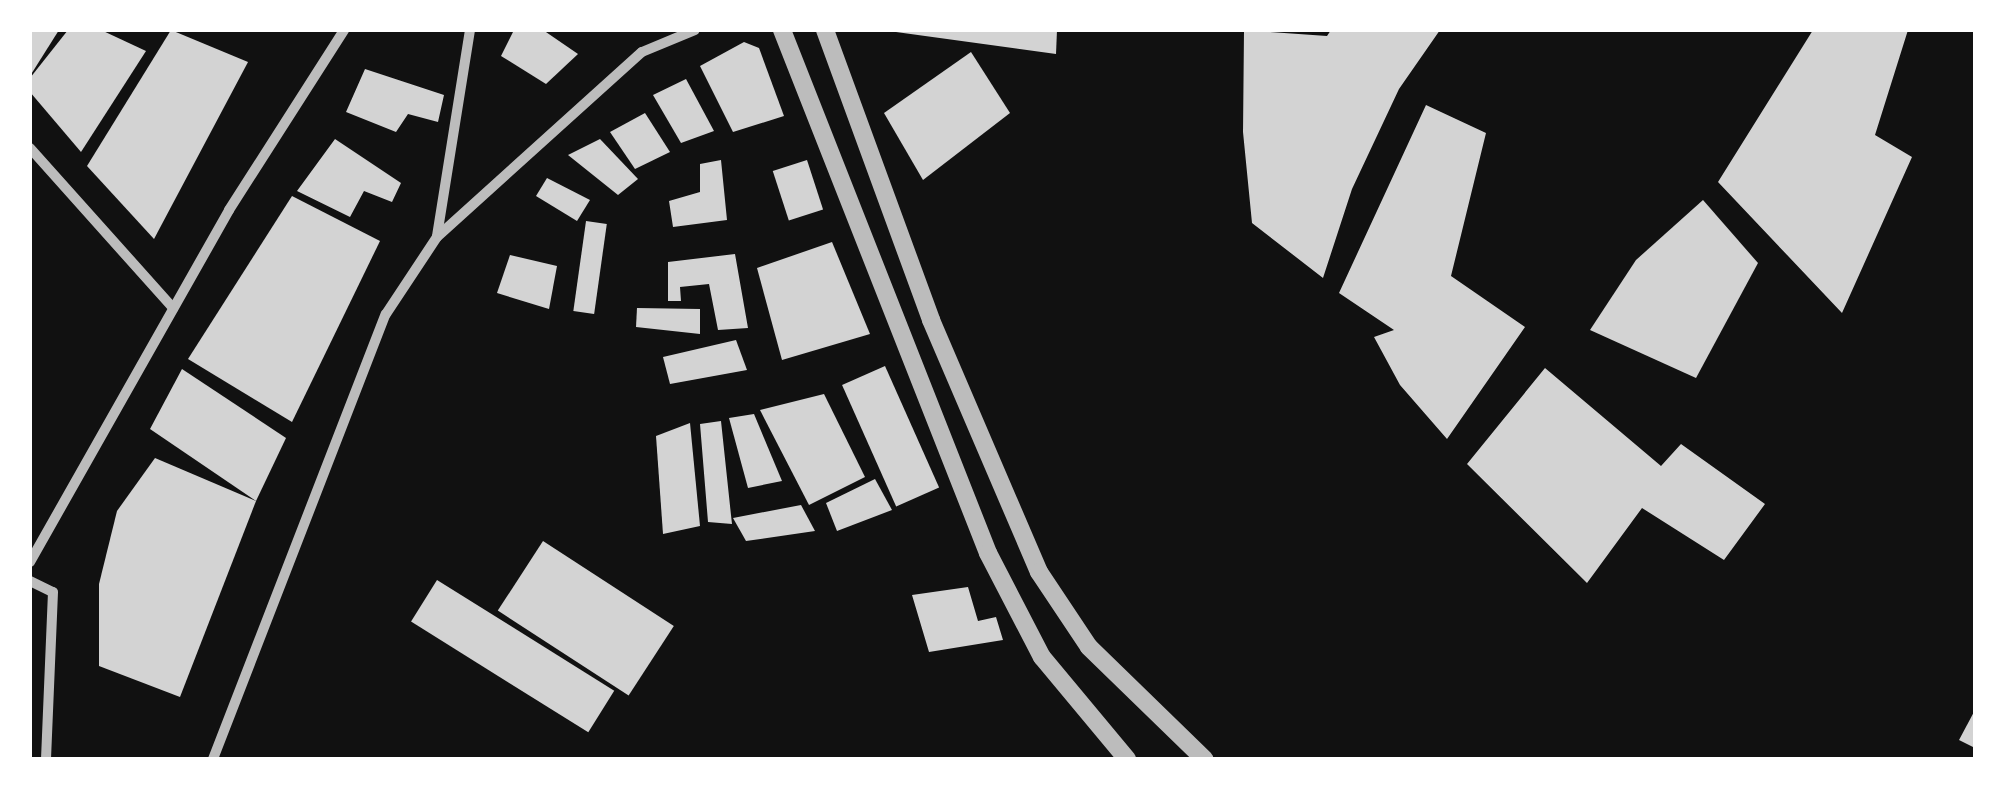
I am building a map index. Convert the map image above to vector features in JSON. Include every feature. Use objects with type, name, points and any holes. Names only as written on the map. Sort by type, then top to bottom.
[{"type":"street","points":[[30,562],[173,308],[344,30]]},
{"type":"street","points":[[436,237],[470,30]]},
{"type":"street","points":[[213,759],[386,314],[436,237],[642,52],[695,30]]},
{"type":"street","points":[[782,30],[988,553],[1042,657],[1127,759]]},
{"type":"street","points":[[826,30],[931,320],[1039,572],[1089,648],[1204,759]]},
{"type":"street","points":[[30,148],[173,308]]},
{"type":"street","points":[[30,581],[53,592],[46,759]]},
{"type":"building","points":[[30,30],[59,30],[30,76]]},
{"type":"building","points":[[68,30],[101,30],[146,51],[81,152],[30,92],[30,78]]},
{"type":"building","points":[[171,30],[248,62],[154,239],[87,166]]},
{"type":"building","points":[[514,30],[543,30],[578,54],[546,84],[501,56]]},
{"type":"building","points":[[1057,30],[1056,54],[896,32]]},
{"type":"building","points":[[1244,30],[1327,36],[1331,30],[1440,30],[1399,89],[1352,189],[1323,278],[1252,223],[1243,132]]},
{"type":"building","points":[[1813,30],[1908,30],[1875,135],[1912,157],[1842,313],[1718,182]]},
{"type":"building","points":[[744,42],[759,48],[784,116],[733,132],[700,66]]},
{"type":"building","points":[[971,52],[1010,113],[923,180],[884,113]]},
{"type":"building","points":[[365,69],[444,95],[438,122],[408,114],[396,132],[346,112]]},
{"type":"building","points":[[686,79],[714,131],[681,143],[653,95]]},
{"type":"building","points":[[1426,105],[1486,133],[1451,276],[1525,327],[1447,439],[1400,385],[1374,337],[1394,330],[1339,293]]},
{"type":"building","points":[[645,113],[670,152],[635,169],[610,132]]},
{"type":"building","points":[[335,139],[401,183],[392,202],[364,191],[350,217],[297,191]]},
{"type":"building","points":[[600,139],[638,179],[618,195],[568,155]]},
{"type":"building","points":[[721,160],[727,220],[673,227],[669,201],[700,192],[700,164]]},
{"type":"building","points":[[807,160],[823,209],[789,221],[773,171]]},
{"type":"building","points":[[547,178],[590,200],[577,221],[536,196]]},
{"type":"building","points":[[292,196],[380,241],[292,422],[188,359]]},
{"type":"building","points":[[1703,200],[1758,263],[1696,378],[1590,330],[1636,260]]},
{"type":"building","points":[[586,221],[607,224],[594,314],[573,311]]},
{"type":"building","points":[[832,242],[870,334],[782,360],[757,268]]},
{"type":"building","points":[[735,254],[748,328],[718,330],[709,284],[680,287],[681,301],[668,301],[668,262]]},
{"type":"building","points":[[510,255],[557,266],[549,309],[497,293]]},
{"type":"building","points":[[637,308],[700,309],[700,334],[636,327]]},
{"type":"building","points":[[736,340],[747,370],[670,384],[663,357]]},
{"type":"building","points":[[885,366],[939,488],[896,507],[842,385]]},
{"type":"building","points":[[1545,368],[1661,466],[1681,444],[1765,504],[1724,560],[1642,508],[1587,583],[1467,464]]},
{"type":"building","points":[[182,369],[286,438],[256,501],[150,429]]},
{"type":"building","points":[[824,394],[865,477],[809,505],[760,410]]},
{"type":"building","points":[[754,414],[782,481],[748,488],[729,418]]},
{"type":"building","points":[[721,421],[732,524],[708,522],[700,424]]},
{"type":"building","points":[[690,423],[700,526],[663,534],[656,436]]},
{"type":"building","points":[[155,458],[256,501],[180,697],[99,666],[99,584],[117,511]]},
{"type":"building","points":[[875,479],[892,510],[837,531],[826,503]]},
{"type":"building","points":[[801,505],[815,531],[746,541],[733,518]]},
{"type":"building","points":[[543,541],[674,626],[629,696],[498,611]]},
{"type":"building","points":[[437,580],[614,691],[588,732],[411,622]]},
{"type":"building","points":[[968,587],[978,621],[996,617],[1003,640],[929,652],[912,595]]},
{"type":"building","points":[[1975,710],[1975,748],[1959,740]]}]
